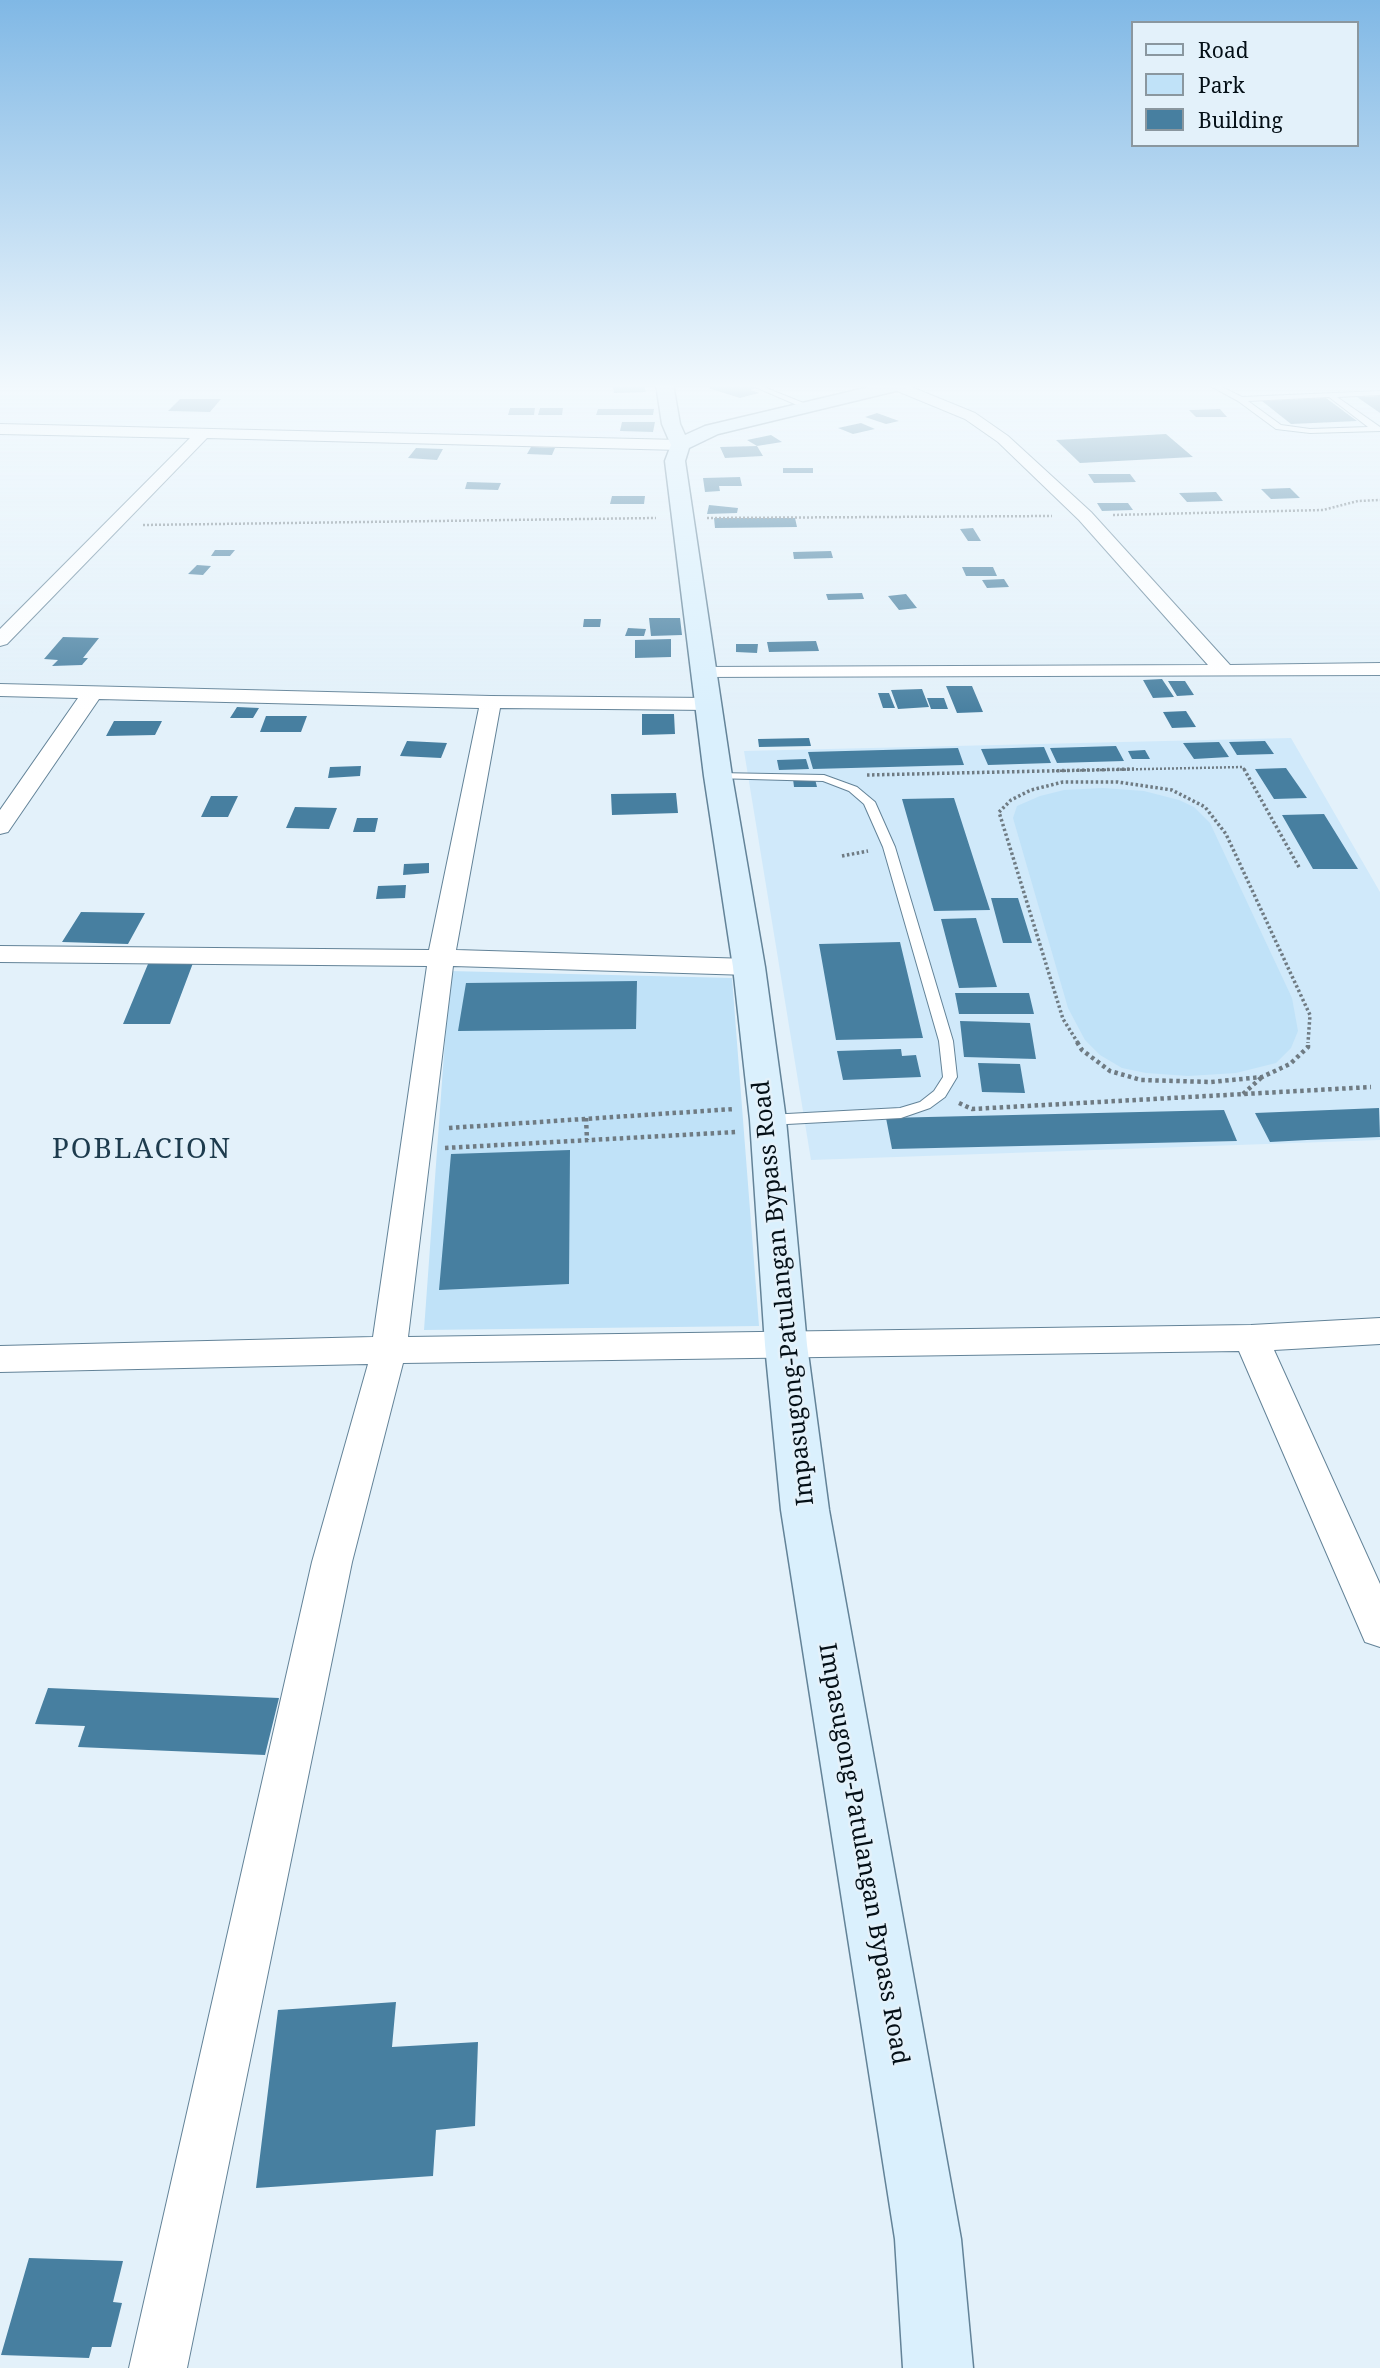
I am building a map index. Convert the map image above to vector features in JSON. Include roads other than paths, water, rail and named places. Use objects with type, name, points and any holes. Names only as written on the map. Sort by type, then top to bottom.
[{"type":"main road","name":"Impasugong-Patulangan Bypass Road","points":[[680,495],[718,776],[749,967],[767,1119],[786,1345],[805,1510],[928,2239],[938,2368]]},
{"type":"street","points":[[0,640],[144,495]]},
{"type":"street","points":[[1062,495],[1086,516],[1224,671]]},
{"type":"street","points":[[0,691],[491,702],[707,689],[1380,668]]},
{"type":"street","points":[[0,827],[92,693]]},
{"type":"street","points":[[158,2368],[332,1562],[389,1350],[441,958],[491,702]]},
{"type":"street","points":[[0,954],[441,958],[749,967]]},
{"type":"street","points":[[0,1359],[389,1350],[1251,1338],[1380,1331]]},
{"type":"street","points":[[1251,1338],[1380,1629]]},
{"type":"lane","points":[[718,776],[824,778],[853,789],[869,802],[889,847],[946,1041],[950,1077],[940,1094],[925,1105],[901,1113],[767,1119]]},
{"type":"district","name":"POBLACION","points":[[142,1150]]}]
